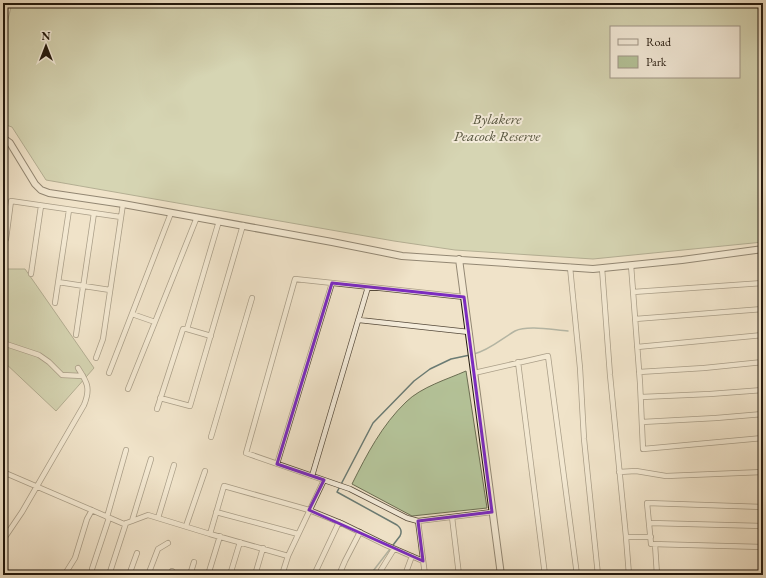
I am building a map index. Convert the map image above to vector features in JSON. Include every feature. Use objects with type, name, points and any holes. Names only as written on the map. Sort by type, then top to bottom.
[{"type":"main road","points":[[3,138],[10,143],[32,181],[41,190],[49,193],[243,225],[402,256],[593,269],[682,260],[763,249]]},
{"type":"main road","points":[[459,259],[501,575]]},
{"type":"street","points":[[6,239],[12,201],[121,218]]},
{"type":"street","points":[[96,358],[103,338],[123,204]]},
{"type":"street","points":[[31,274],[41,206]]},
{"type":"street","points":[[54,303],[69,210]]},
{"type":"street","points":[[109,373],[171,213]]},
{"type":"street","points":[[76,335],[94,214]]},
{"type":"street","points":[[128,389],[197,217]]},
{"type":"street","points":[[188,329],[218,221]]},
{"type":"street","points":[[160,398],[190,406],[243,225]]},
{"type":"street","points":[[631,265],[640,372],[643,449],[763,438]]},
{"type":"street","points":[[570,267],[580,368],[584,439],[598,575]]},
{"type":"street","points":[[602,268],[610,375],[629,575]]},
{"type":"street","points":[[464,297],[295,279],[246,453],[350,489],[407,518],[418,520],[492,512]]},
{"type":"street","points":[[58,282],[110,290]]},
{"type":"street","points":[[276,464],[332,283]]},
{"type":"street","points":[[633,292],[763,283]]},
{"type":"street","points":[[312,476],[368,287]]},
{"type":"street","points":[[211,437],[252,298]]},
{"type":"street","points":[[635,319],[763,309]]},
{"type":"street","points":[[132,314],[155,322]]},
{"type":"street","points":[[359,320],[469,332]]},
{"type":"street","points":[[157,409],[183,329],[188,329],[211,336]]},
{"type":"street","points":[[637,347],[763,335]]},
{"type":"street","points":[[3,343],[39,355],[49,362],[62,375],[83,376]]},
{"type":"street","points":[[474,373],[548,356],[577,575]]},
{"type":"street","points":[[518,362],[545,575]]},
{"type":"street","points":[[640,372],[763,362]]},
{"type":"street","points":[[3,540],[22,512],[84,405],[88,392],[87,384],[78,368]]},
{"type":"street","points":[[641,398],[763,390]]},
{"type":"street","points":[[642,422],[763,414]]},
{"type":"street","points":[[92,569],[126,450]]},
{"type":"street","points":[[132,521],[151,459]]},
{"type":"street","points":[[158,518],[174,465]]},
{"type":"street","points":[[186,526],[206,471]]},
{"type":"street","points":[[619,472],[636,471],[666,476],[763,472]]},
{"type":"street","points":[[4,475],[124,524],[148,515],[288,556]]},
{"type":"street","points":[[282,575],[288,556],[324,480]]},
{"type":"street","points":[[210,534],[224,486],[309,510],[339,522],[394,549],[423,561]]},
{"type":"street","points":[[763,507],[646,503],[650,523],[651,544],[763,547]]},
{"type":"street","points":[[66,575],[65,574],[75,558],[87,519],[92,510]]},
{"type":"street","points":[[216,512],[298,534]]},
{"type":"street","points":[[452,517],[459,575]]},
{"type":"street","points":[[418,520],[426,575]]},
{"type":"street","points":[[314,575],[339,522]]},
{"type":"street","points":[[109,575],[126,523]]},
{"type":"street","points":[[650,523],[763,526]]},
{"type":"street","points":[[339,575],[360,532]]},
{"type":"street","points":[[208,575],[220,536]]},
{"type":"street","points":[[626,537],[651,537]]},
{"type":"street","points":[[230,575],[240,542]]},
{"type":"street","points":[[148,575],[158,549],[168,543]]},
{"type":"street","points":[[655,544],[658,575]]},
{"type":"street","points":[[255,575],[263,548]]},
{"type":"street","points":[[379,575],[380,570],[394,549]]},
{"type":"street","points":[[129,575],[137,553]]},
{"type":"street","points":[[405,575],[412,556]]},
{"type":"street","points":[[190,575],[194,562]]},
{"type":"highlighted area","points":[[332,283],[464,297],[492,512],[418,521],[423,561],[309,510],[324,480],[277,464]]},
{"type":"green space","name":"Bylakere Peacock Reserve","points":[[12,3],[763,3],[763,242],[593,259],[455,250],[394,241],[46,180],[12,127],[3,124],[3,39]]},
{"type":"green space","points":[[3,269],[25,269],[94,368],[56,411],[3,361]]},
{"type":"green space","points":[[466,371],[487,508],[412,516],[352,484],[382,430],[406,402],[419,392]]},
{"type":"waterway","points":[[474,354],[485,350],[520,329],[534,328],[568,331]]},
{"type":"waterway","points":[[370,575],[400,536],[400,529],[397,525],[337,492],[373,423],[414,381],[430,369],[451,359],[470,355]]}]
